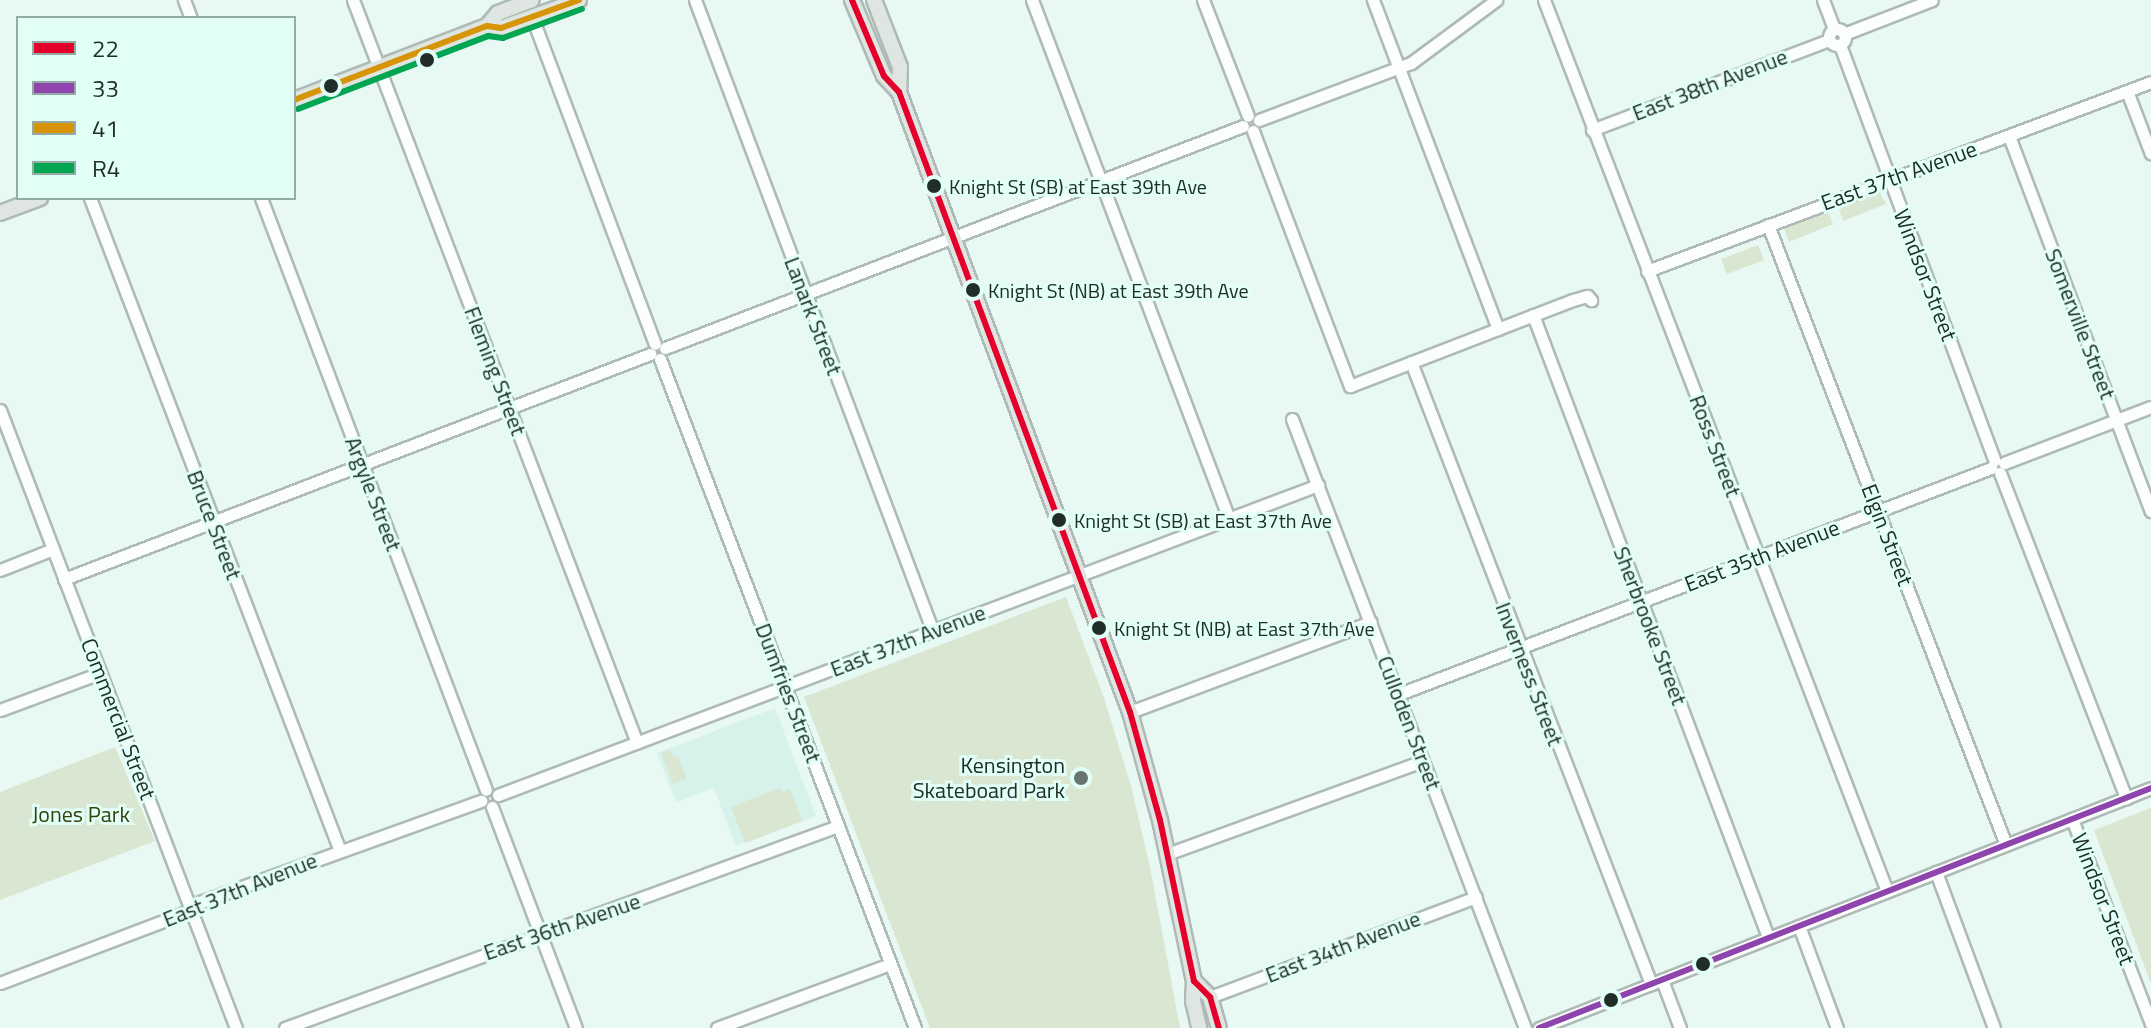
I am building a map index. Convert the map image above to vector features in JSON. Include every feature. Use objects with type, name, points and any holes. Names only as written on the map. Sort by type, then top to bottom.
[{"type":"main road","points":[[487,26],[501,28],[579,0]]},
{"type":"main road","points":[[852,0],[884,76],[899,92]]},
{"type":"main road","points":[[874,0],[900,67],[899,92],[1130,712],[1167,854],[1194,981],[1193,1001],[1199,1028]]},
{"type":"main road","points":[[296,99],[487,26],[498,13],[528,1]]},
{"type":"main road","points":[[0,213],[35,200]]},
{"type":"main road","points":[[1194,981],[1210,997],[1219,1028]]},
{"type":"street","name":"Fleming Street","points":[[353,0],[637,743]]},
{"type":"street","name":"Lanark Street","points":[[695,0],[933,632]]},
{"type":"street","points":[[1032,0],[1229,519]]},
{"type":"street","points":[[1203,0],[1350,386],[1533,315],[1587,296],[1591,300]]},
{"type":"street","points":[[1373,0],[1498,329]]},
{"type":"street","points":[[64,579],[1400,68],[1496,0]]},
{"type":"street","name":"Ross Street","points":[[1544,0],[1887,891]]},
{"type":"street","name":"Windsor Street","points":[[1823,0],[1997,466],[2126,798]]},
{"type":"street","name":"East 38th Avenue","points":[[1592,130],[1932,0]]},
{"type":"street","name":"Dumfries Street","points":[[532,17],[915,1028]]},
{"type":"street","name":"East 37th Avenue","points":[[1647,271],[2151,82]]},
{"type":"street","points":[[2127,91],[2151,154]]},
{"type":"street","name":"Somerville Street","points":[[2009,136],[2151,511]]},
{"type":"street","name":"Bruce Street","points":[[91,200],[340,851]]},
{"type":"street","name":"Argyle Street","points":[[262,200],[486,799],[576,1028]]},
{"type":"street","name":"Elgin Street","points":[[1768,225],[2006,845]]},
{"type":"street","name":"Sherbrooke Street","points":[[1533,315],[1768,937]]},
{"type":"street","name":"Inverness Street","points":[[1411,362],[1519,649],[1656,982],[1680,1028]]},
{"type":"street","name":"East 35th Avenue","points":[[1399,694],[2151,407]]},
{"type":"street","name":"Commercial Street","points":[[0,410],[236,1028]]},
{"type":"street","name":"Culloden Street","points":[[1292,419],[1525,1028]]},
{"type":"street","name":"East 37th Avenue","points":[[0,983],[340,851],[786,688],[1318,485]]},
{"type":"street","points":[[0,570],[53,549]]},
{"type":"street","points":[[1130,712],[1371,622]]},
{"type":"street","points":[[0,710],[100,673]]},
{"type":"street","points":[[1167,854],[1423,761]]},
{"type":"street","points":[[1539,1028],[2151,788]]},
{"type":"street","name":"Windsor Street","points":[[2072,819],[2151,1024]]},
{"type":"street","name":"East 36th Avenue","points":[[285,1028],[838,826]]},
{"type":"street","points":[[1936,872],[1994,1028]]},
{"type":"street","name":"East 34th Avenue","points":[[1210,997],[1476,897]]},
{"type":"street","points":[[1799,926],[1837,1028]]},
{"type":"street","points":[[717,1028],[890,964]]},
{"type":"shaded area","points":[[775,708],[816,816],[736,846],[714,788],[676,802],[657,753]]},
{"type":"green space","points":[[1879,191],[1886,204],[1843,221],[1838,206]]},
{"type":"green space","points":[[1828,211],[1833,224],[1789,242],[1784,228]]},
{"type":"green space","points":[[1758,245],[1764,260],[1727,274],[1721,259]]},
{"type":"green space","points":[[1066,597],[1104,698],[1131,786],[1150,867],[1180,1028],[930,1028],[804,697]]},
{"type":"green space","name":"Jones Park","points":[[115,747],[155,841],[0,900],[0,792]]},
{"type":"green space","points":[[670,750],[673,757],[678,756],[687,779],[673,784],[661,753]]},
{"type":"green space","points":[[780,788],[782,792],[790,789],[802,821],[745,843],[731,807]]},
{"type":"green space","points":[[2151,808],[2151,984],[2094,830]]},
{"type":"transit line","name":"41","points":[[296,99],[487,26],[501,28],[579,0]]},
{"type":"transit line","name":"22","points":[[852,0],[884,76],[899,92],[1130,712],[1160,820],[1194,981],[1210,997],[1219,1028]]},
{"type":"transit line","name":"R4","points":[[298,109],[488,36],[503,38],[582,9]]},
{"type":"transit line","name":"33","points":[[1539,1028],[2151,788]]},
{"type":"place","name":"Knight St (SB) at East 39th Ave","points":[[934,186]]},
{"type":"place","name":"Knight St (NB) at East 39th Ave","points":[[973,290]]},
{"type":"place","name":"Knight St (SB) at East 37th Ave","points":[[1059,520]]},
{"type":"place","name":"Knight St (NB) at East 37th Ave","points":[[1099,628]]},
{"type":"place","name":"Kensington Skateboard Park","points":[[1081,778]]}]
